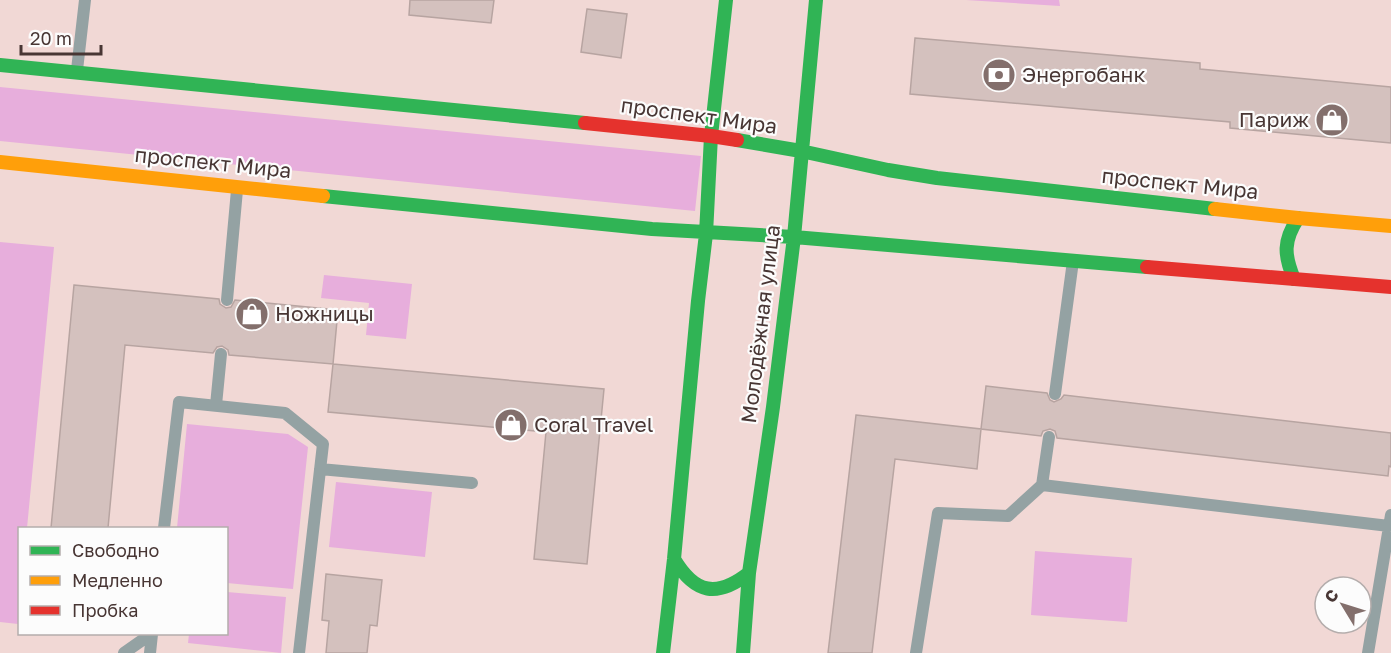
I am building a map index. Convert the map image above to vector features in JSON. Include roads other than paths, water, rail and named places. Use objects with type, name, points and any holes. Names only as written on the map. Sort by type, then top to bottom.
[{"type":"main road","points":[[663,653],[706,234],[711,136],[726,0]]},
{"type":"main road","name":"Молодёжная улица","points":[[743,653],[749,573],[794,237],[816,0]]},
{"type":"main road","name":"проспект Мира","points":[[0,65],[711,136],[937,178],[1298,218],[1391,226]]},
{"type":"main road","name":"проспект Мира","points":[[0,162],[613,226],[706,234],[794,237],[1391,287]]},
{"type":"main road","points":[[1294,279],[1288,265],[1286,247],[1290,228],[1298,218]]},
{"type":"main road","points":[[674,559],[680,571],[689,581],[714,590],[728,588],[749,573]]},
{"type":"lane","points":[[77,72],[85,0]]},
{"type":"lane","points":[[227,300],[237,188]]},
{"type":"lane","points":[[1055,394],[1073,260]]},
{"type":"lane","points":[[216,405],[221,354]]},
{"type":"lane","points":[[164,527],[179,402],[285,413],[323,444],[299,653]]},
{"type":"lane","points":[[916,653],[938,513],[1008,516],[1042,485],[1049,437]]},
{"type":"lane","points":[[320,469],[472,483]]},
{"type":"lane","points":[[1042,485],[1390,520],[1368,653]]},
{"type":"lane","points":[[124,653],[148,635]]},
{"type":"lane","points":[[150,653],[151,635]]},
{"type":"place","name":"Энергобанк","points":[[999,75]]},
{"type":"place","name":"Париж","points":[[1332,120]]},
{"type":"place","name":"Ножницы","points":[[252,314]]},
{"type":"place","name":"Coral Travel","points":[[511,425]]}]
